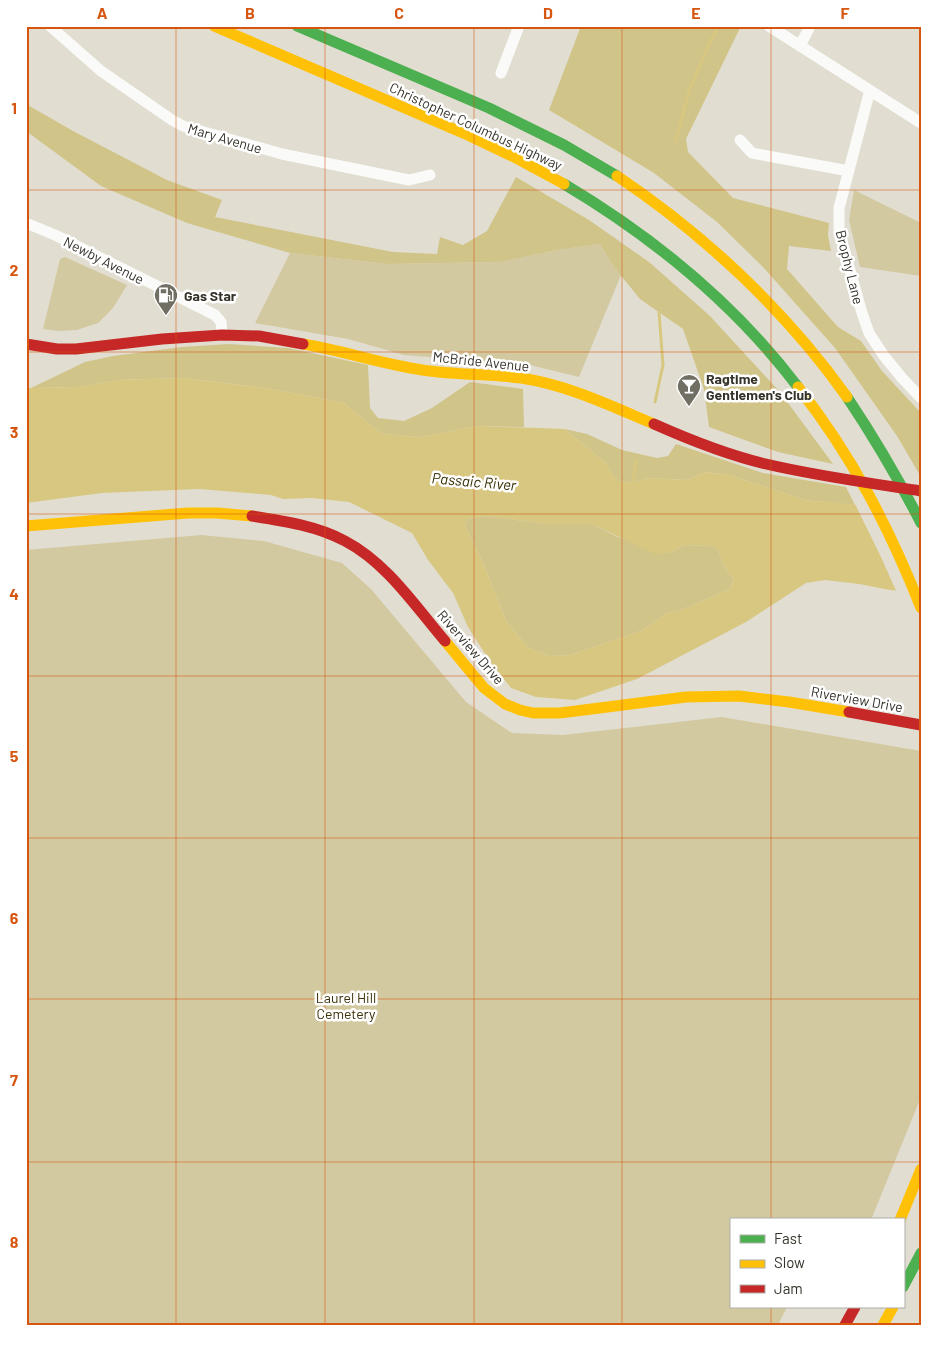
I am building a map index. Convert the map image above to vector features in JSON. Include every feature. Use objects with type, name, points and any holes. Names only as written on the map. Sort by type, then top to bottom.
[{"type":"main road","name":"Christopher Columbus Highway","points":[[214,26],[484,142],[546,174],[607,210],[690,273],[741,321],[788,374],[842,448],[883,519],[921,608]]},
{"type":"main road","name":"Christopher Columbus Highway","points":[[297,26],[503,115],[571,149],[632,186],[694,234],[751,284],[826,368],[884,454],[921,523]]},
{"type":"main road","name":"McBride Avenue","points":[[26,344],[57,349],[76,349],[162,339],[222,336],[267,337],[333,349],[395,365],[430,371],[520,378],[585,394],[665,429],[730,454],[766,464],[921,491]]},
{"type":"main road","name":"Riverview Drive","points":[[26,526],[169,514],[210,513],[270,519],[329,533],[358,548],[384,570],[484,688],[505,704],[533,713],[560,712],[686,697],[739,696],[789,702],[921,724]]},
{"type":"main road","points":[[901,1218],[921,1169]]},
{"type":"main road","points":[[904,1286],[921,1253]]},
{"type":"main road","points":[[845,1325],[854,1308]]},
{"type":"main road","points":[[883,1325],[892,1308]]},
{"type":"street","name":"Mary Avenue","points":[[50,26],[101,72],[183,126],[282,154],[409,180],[430,175]]},
{"type":"street","points":[[501,73],[519,26]]},
{"type":"street","points":[[769,26],[921,123]]},
{"type":"street","points":[[800,46],[810,26]]},
{"type":"street","name":"Brophy Lane","points":[[870,90],[839,208],[839,231],[869,333],[898,373],[921,398]]},
{"type":"street","points":[[740,140],[752,153],[849,171]]},
{"type":"street","name":"Newby Avenue","points":[[26,223],[54,235],[215,316],[221,322],[222,336]]},
{"type":"green space","points":[[854,190],[921,223],[921,276],[860,267],[849,220]]},
{"type":"green space","points":[[600,244],[621,275],[579,377],[530,365],[404,355],[348,339],[255,323],[290,253],[387,264],[501,262],[557,250]]},
{"type":"green space","points":[[65,257],[127,285],[113,308],[98,323],[77,330],[59,331],[43,329],[60,259]]},
{"type":"green space","name":"Laurel Hill Cemetery","points":[[201,535],[264,541],[342,563],[371,589],[466,702],[512,733],[563,735],[722,717],[921,751],[921,1097],[872,1218],[730,1218],[730,1308],[786,1308],[778,1325],[26,1325],[26,550]]},
{"type":"shaded area","points":[[581,26],[741,26],[686,139],[688,152],[733,198],[829,223],[828,235],[831,251],[789,246],[787,269],[838,327],[861,341],[882,371],[921,413],[921,477],[897,436],[835,348],[763,267],[717,222],[654,173],[549,110]]},
{"type":"shaded area","points":[[26,104],[167,180],[222,200],[215,217],[393,252],[437,254],[440,237],[463,245],[487,231],[516,177],[589,220],[649,262],[710,316],[780,392],[833,464],[778,452],[709,427],[704,389],[683,329],[640,299],[614,267],[600,244],[557,250],[501,262],[387,264],[290,253],[187,223],[101,186],[26,131]]},
{"type":"shaded area","points":[[229,344],[288,348],[368,365],[370,408],[378,418],[404,421],[432,408],[470,382],[523,389],[524,427],[477,426],[422,437],[382,434],[344,403],[267,388],[183,378],[117,380],[80,387],[31,388],[85,362],[113,356],[182,347]]},
{"type":"shaded area","points":[[565,429],[587,434],[622,450],[657,458],[668,456],[676,444],[763,473],[846,487],[855,505],[805,500],[729,475],[706,472],[687,480],[648,478],[633,483],[619,481],[613,476],[607,464]]},
{"type":"shaded area","points":[[484,516],[549,524],[592,524],[618,537],[670,553],[684,545],[711,546],[718,549],[723,565],[734,580],[729,589],[689,607],[666,614],[641,631],[570,655],[550,656],[529,648],[507,623],[484,565],[465,526],[468,519]]},
{"type":"water","name":"Passaic River","points":[[183,378],[267,388],[344,403],[382,434],[422,437],[477,426],[565,429],[607,464],[613,476],[619,481],[633,483],[648,478],[687,480],[706,472],[729,475],[805,500],[921,514],[921,593],[825,580],[806,583],[746,622],[637,679],[575,700],[536,697],[511,688],[489,660],[468,627],[453,593],[428,560],[412,533],[349,502],[312,498],[283,499],[271,495],[199,489],[102,493],[26,503],[26,388],[80,387],[117,380]],"holes":[[[484,516],[549,524],[592,524],[655,554],[670,553],[684,545],[711,546],[718,549],[723,565],[734,580],[729,589],[689,607],[666,614],[641,631],[570,655],[550,656],[529,648],[507,623],[484,565],[465,526],[468,519]]]},
{"type":"pier","points":[[854,502],[921,512],[921,596],[897,593]]},
{"type":"waterway","points":[[676,141],[689,91],[719,26]]},
{"type":"waterway","points":[[655,402],[663,365],[659,312]]},
{"type":"waterway","points":[[633,483],[636,460]]},
{"type":"traffic: fast","points":[[297,26],[489,108],[564,145],[617,176]]},
{"type":"traffic: fast","points":[[564,184],[629,226],[691,274],[747,328],[798,387]]},
{"type":"traffic: fast","points":[[847,397],[886,459],[921,523]]},
{"type":"traffic: fast","points":[[904,1285],[921,1253]]},
{"type":"traffic: slow","points":[[214,26],[470,136],[564,184]]},
{"type":"traffic: slow","points":[[617,176],[681,223],[742,276],[798,334],[847,397]]},
{"type":"traffic: slow","points":[[303,344],[414,369],[538,381],[589,397],[654,424]]},
{"type":"traffic: slow","points":[[798,387],[836,439],[868,493],[896,549],[921,608]]},
{"type":"traffic: slow","points":[[26,526],[188,513],[252,516]]},
{"type":"traffic: slow","points":[[445,641],[484,688],[505,704],[533,713],[560,713],[686,697],[739,696],[849,712]]},
{"type":"traffic: slow","points":[[901,1218],[921,1169]]},
{"type":"traffic: slow","points":[[883,1325],[892,1308]]},
{"type":"traffic: jam","points":[[26,344],[57,349],[76,349],[162,339],[222,335],[259,336],[303,344]]},
{"type":"traffic: jam","points":[[654,424],[709,447],[751,460],[824,476],[921,491]]},
{"type":"traffic: jam","points":[[252,516],[288,522],[323,531],[360,550],[400,586],[445,641]]},
{"type":"traffic: jam","points":[[849,712],[921,725]]},
{"type":"traffic: jam","points":[[845,1325],[854,1308]]},
{"type":"place","name":"Gas Star","points":[[166,316]]},
{"type":"place","name":"Ragtime Gentlemen's Club","points":[[689,407]]}]
